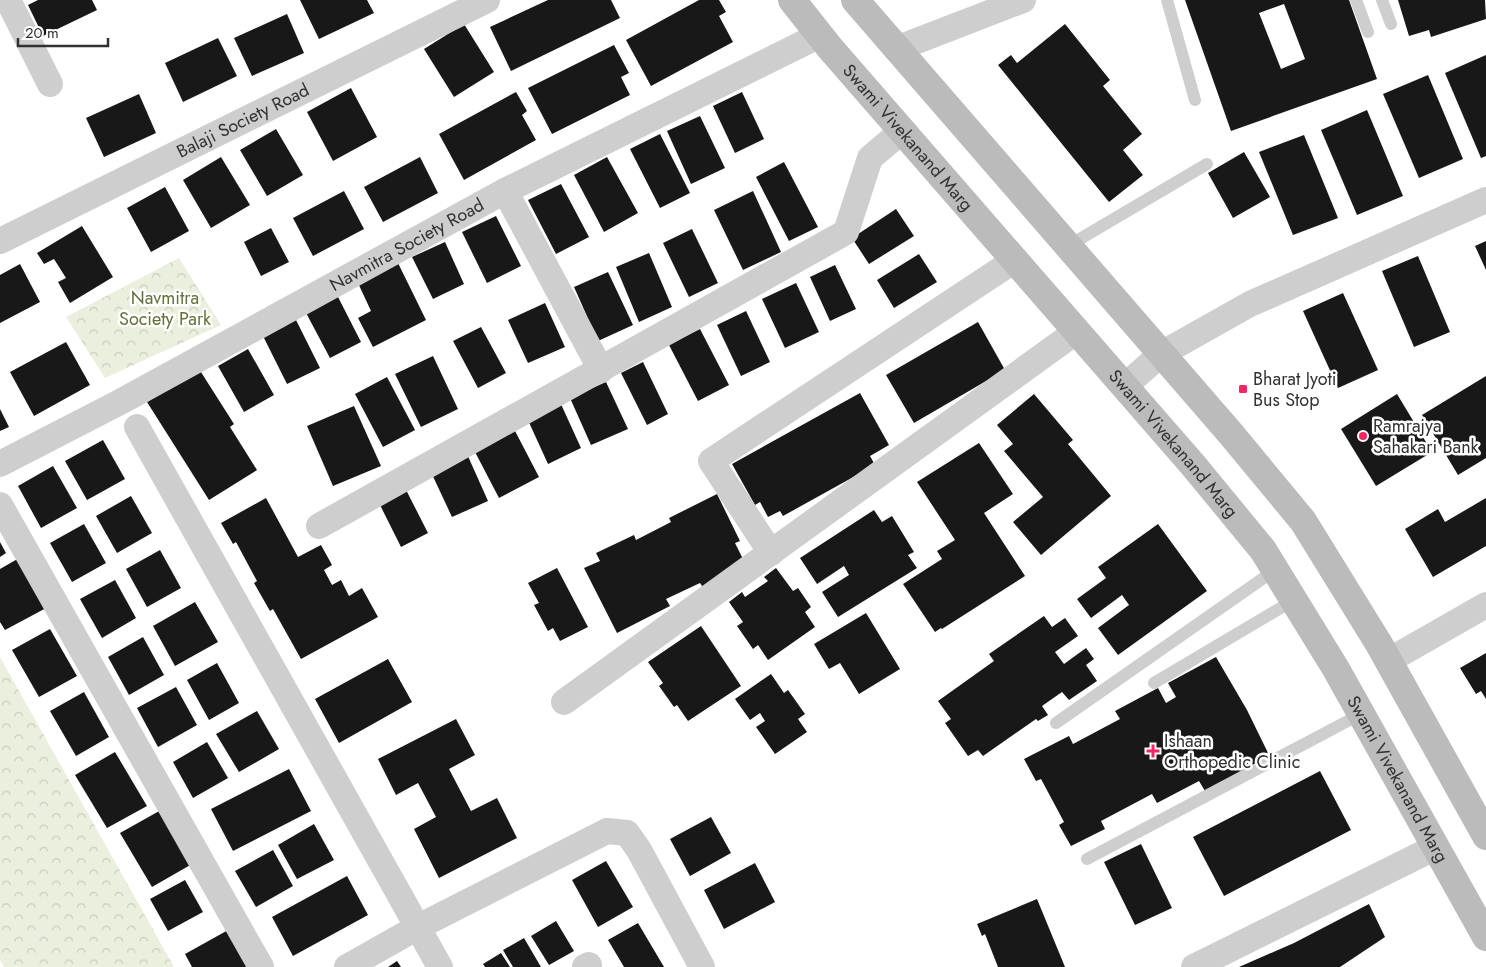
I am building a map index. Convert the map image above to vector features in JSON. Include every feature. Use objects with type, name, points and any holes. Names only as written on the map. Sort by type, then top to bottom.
[{"type":"main road","name":"Swami Vivekanand Marg","points":[[792,0],[902,131],[1194,465],[1263,550],[1361,714],[1486,937]]},
{"type":"main road","points":[[855,0],[1231,434],[1304,522],[1475,808],[1486,836]]},
{"type":"street","points":[[8,0],[50,84]]},
{"type":"street","name":"Balaji Society Road","points":[[0,241],[487,0]]},
{"type":"street","points":[[896,49],[1023,0]]},
{"type":"street","name":"Navmitra Society Road","points":[[0,464],[122,401],[505,191],[820,35]]},
{"type":"street","points":[[319,526],[846,232],[870,158],[902,131]]},
{"type":"street","points":[[505,191],[601,370]]},
{"type":"street","points":[[1125,386],[1162,354],[1250,304],[1486,200]]},
{"type":"street","points":[[770,553],[711,461],[1015,260]]},
{"type":"street","points":[[564,702],[1077,332]]},
{"type":"street","points":[[137,427],[440,967]]},
{"type":"street","points":[[0,505],[261,967]]},
{"type":"street","points":[[1388,661],[1486,605]]},
{"type":"street","points":[[347,967],[418,927],[607,832],[627,833],[639,850],[702,967]]},
{"type":"street","points":[[1194,967],[1436,847]]},
{"type":"lane","points":[[1167,0],[1195,100]]},
{"type":"lane","points":[[1356,0],[1368,32]]},
{"type":"lane","points":[[1382,0],[1391,24]]},
{"type":"lane","points":[[1068,246],[1207,164]]},
{"type":"lane","points":[[1056,723],[1275,570]]},
{"type":"lane","points":[[1154,683],[1294,600]]},
{"type":"lane","points":[[1087,859],[1361,714]]},
{"type":"green space","name":"Navmitra Society Park","points":[[179,258],[221,325],[105,378],[66,317]]},
{"type":"green space","points":[[0,657],[174,967],[4,967],[0,960]]},
{"type":"building","points":[[38,0],[92,0],[97,10],[43,36],[28,5]]},
{"type":"building","points":[[300,0],[367,0],[374,13],[319,39]]},
{"type":"building","points":[[548,0],[611,0],[620,18],[511,71],[490,27]]},
{"type":"building","points":[[699,0],[719,0],[726,12],[719,16],[733,42],[651,86],[626,40]]},
{"type":"building","points":[[1185,0],[1349,0],[1377,79],[1231,131]],"holes":[[[1284,4],[1305,59],[1281,69],[1259,13]]]},
{"type":"building","points":[[1398,0],[1485,0],[1486,19],[1431,37],[1429,30],[1409,36]]},
{"type":"building","points":[[287,14],[304,53],[252,76],[234,38]]},
{"type":"building","points":[[464,24],[494,72],[454,97],[424,49]]},
{"type":"building","points":[[1065,24],[1110,80],[1103,86],[1142,134],[1123,150],[1143,175],[1109,202],[998,65],[1011,55],[1017,63]]},
{"type":"building","points":[[218,38],[237,76],[183,102],[165,63]]},
{"type":"building","points":[[614,45],[629,73],[621,77],[630,95],[552,134],[528,88]]},
{"type":"building","points":[[1486,55],[1486,156],[1481,158],[1445,73]]},
{"type":"building","points":[[1428,75],[1463,159],[1419,178],[1383,94]]},
{"type":"building","points":[[351,88],[377,137],[333,161],[307,112]]},
{"type":"building","points":[[516,92],[527,111],[522,115],[536,140],[464,180],[439,134]]},
{"type":"building","points":[[742,92],[764,139],[735,153],[713,106]]},
{"type":"building","points":[[139,94],[156,133],[104,157],[86,118]]},
{"type":"building","points":[[1367,110],[1403,196],[1357,215],[1321,130]]},
{"type":"building","points":[[700,116],[725,168],[691,184],[667,131]]},
{"type":"building","points":[[276,129],[303,175],[267,196],[240,150]]},
{"type":"building","points":[[660,134],[690,193],[660,208],[630,149]]},
{"type":"building","points":[[1304,135],[1338,218],[1293,235],[1259,152]]},
{"type":"building","points":[[1244,152],[1270,197],[1233,218],[1208,173]]},
{"type":"building","points":[[221,157],[250,205],[211,228],[183,180]]},
{"type":"building","points":[[420,157],[438,193],[383,222],[364,187]]},
{"type":"building","points":[[607,157],[638,213],[604,232],[574,175]]},
{"type":"building","points":[[784,162],[818,227],[789,241],[756,177]]},
{"type":"building","points":[[561,184],[589,237],[556,254],[528,200]]},
{"type":"building","points":[[165,187],[189,231],[151,252],[127,208]]},
{"type":"building","points":[[344,191],[364,229],[313,256],[293,218]]},
{"type":"building","points":[[753,191],[781,252],[743,270],[714,210]]},
{"type":"building","points":[[896,209],[914,236],[869,264],[852,238]]},
{"type":"building","points":[[496,216],[521,266],[487,283],[462,232]]},
{"type":"building","points":[[82,226],[113,277],[70,303],[58,282],[66,278],[54,259],[44,264],[37,253]]},
{"type":"building","points":[[271,228],[289,262],[261,276],[244,242]]},
{"type":"building","points":[[692,229],[718,283],[689,297],[663,243]]},
{"type":"building","points":[[1486,241],[1486,270],[1475,246]]},
{"type":"building","points":[[445,242],[464,284],[433,299],[412,257]]},
{"type":"building","points":[[649,253],[672,307],[639,322],[616,267]]},
{"type":"building","points":[[919,254],[937,282],[894,308],[877,280]]},
{"type":"building","points":[[1418,256],[1450,332],[1414,347],[1382,271]]},
{"type":"building","points":[[398,263],[426,320],[373,347],[358,318],[371,311],[358,283]]},
{"type":"building","points":[[20,264],[40,302],[0,323],[0,275]]},
{"type":"building","points":[[835,265],[856,309],[830,321],[810,277]]},
{"type":"building","points":[[608,272],[633,325],[598,341],[574,287]]},
{"type":"building","points":[[796,283],[819,332],[785,348],[762,299]]},
{"type":"building","points":[[1343,293],[1378,370],[1338,388],[1303,311]]},
{"type":"building","points":[[337,295],[361,342],[330,358],[305,311]]},
{"type":"building","points":[[545,303],[565,347],[528,363],[508,320]]},
{"type":"building","points":[[746,311],[770,362],[741,376],[717,325]]},
{"type":"building","points":[[294,316],[320,368],[287,384],[261,332]]},
{"type":"building","points":[[978,322],[1005,370],[914,423],[886,375]]},
{"type":"building","points":[[481,327],[506,373],[478,388],[453,341]]},
{"type":"building","points":[[700,329],[729,385],[698,401],[669,345]]},
{"type":"building","points":[[66,342],[90,385],[34,416],[10,372]]},
{"type":"building","points":[[248,349],[274,395],[244,412],[218,366]]},
{"type":"building","points":[[433,356],[458,409],[421,427],[395,374]]},
{"type":"building","points":[[643,362],[668,414],[647,425],[621,373]]},
{"type":"building","points":[[199,369],[234,424],[230,427],[257,470],[209,500],[147,402]]},
{"type":"building","points":[[1486,376],[1486,458],[1458,475],[1422,415]]},
{"type":"building","points":[[387,377],[415,430],[383,447],[355,394]]},
{"type":"building","points":[[606,382],[628,429],[591,445],[570,398]]},
{"type":"building","points":[[860,393],[889,445],[870,456],[875,465],[783,516],[780,511],[768,517],[760,502],[755,505],[732,464]]},
{"type":"building","points":[[1034,394],[1073,440],[1068,444],[1111,496],[1041,555],[1013,522],[1043,497],[1004,451],[1013,444],[997,425]]},
{"type":"building","points":[[1397,394],[1432,452],[1376,486],[1341,429]]},
{"type":"building","points":[[560,402],[581,448],[548,464],[527,418]]},
{"type":"building","points":[[354,406],[381,466],[333,486],[307,426]]},
{"type":"building","points":[[0,409],[9,427],[0,431]]},
{"type":"building","points":[[514,429],[539,477],[499,498],[474,450]]},
{"type":"building","points":[[103,440],[125,479],[87,500],[65,461]]},
{"type":"building","points":[[979,443],[1013,494],[984,513],[1025,576],[935,632],[903,584],[942,559],[937,551],[955,540],[917,482]]},
{"type":"building","points":[[467,454],[488,501],[452,517],[430,470]]},
{"type":"building","points":[[53,466],[77,508],[41,528],[18,486]]},
{"type":"building","points":[[402,482],[428,533],[401,547],[375,495]]},
{"type":"building","points":[[717,494],[740,541],[735,543],[744,561],[704,589],[700,583],[666,599],[670,606],[617,633],[584,568],[600,561],[596,553],[634,535],[636,540],[671,522],[669,518]]},
{"type":"building","points":[[131,496],[152,533],[117,553],[96,516]]},
{"type":"building","points":[[266,498],[298,557],[321,545],[332,565],[324,570],[332,585],[341,580],[349,596],[362,588],[378,617],[301,659],[273,609],[270,611],[254,583],[257,581],[236,542],[233,544],[221,523]]},
{"type":"building","points":[[1486,498],[1486,546],[1433,577],[1405,529],[1438,509],[1445,522]]},
{"type":"building","points":[[874,510],[882,522],[892,516],[914,552],[908,555],[917,568],[838,617],[822,592],[849,575],[844,566],[817,584],[800,558]]},
{"type":"building","points":[[84,524],[106,563],[72,582],[50,543]]},
{"type":"building","points":[[1158,524],[1207,591],[1118,655],[1098,628],[1129,605],[1122,595],[1091,618],[1077,599],[1106,578],[1098,567]]},
{"type":"building","points":[[0,542],[6,553],[0,557]]},
{"type":"building","points":[[160,550],[181,588],[147,607],[126,569]]},
{"type":"building","points":[[21,557],[48,607],[5,630],[0,622],[0,569]]},
{"type":"building","points":[[557,568],[588,627],[560,641],[553,628],[548,631],[534,605],[539,603],[528,583]]},
{"type":"building","points":[[776,568],[793,591],[798,588],[811,607],[805,612],[815,627],[768,660],[758,645],[753,649],[737,626],[743,622],[729,602],[742,592],[745,597],[768,581],[764,577]]},
{"type":"building","points":[[115,580],[136,618],[102,638],[80,599]]},
{"type":"building","points":[[195,602],[218,642],[175,666],[153,626]]},
{"type":"building","points":[[866,613],[900,669],[859,694],[840,663],[829,669],[814,644]]},
{"type":"building","points":[[1044,616],[1052,627],[1065,618],[1078,636],[1055,652],[1064,664],[1086,648],[1094,659],[1086,665],[1097,681],[1069,700],[1062,692],[1042,706],[1048,715],[1038,721],[1036,719],[983,756],[978,750],[968,756],[945,723],[951,719],[938,701],[994,661],[989,654]]},
{"type":"building","points":[[701,626],[741,686],[688,721],[677,705],[674,707],[659,686],[663,683],[648,662]]},
{"type":"building","points":[[50,629],[77,676],[39,697],[12,650]]},
{"type":"building","points":[[143,637],[164,675],[129,695],[108,657]]},
{"type":"building","points":[[1486,653],[1486,699],[1481,691],[1476,694],[1460,668]]},
{"type":"building","name":"Ishaan Orthopedic Clinic","points":[[1216,657],[1247,710],[1270,757],[1205,791],[1199,781],[1157,803],[1152,794],[1101,821],[1105,829],[1071,846],[1059,825],[1064,822],[1041,779],[1036,781],[1024,759],[1069,736],[1073,744],[1120,719],[1115,711],[1158,688],[1166,703],[1176,697],[1168,683]]},
{"type":"building","points":[[388,659],[412,702],[339,743],[315,699]]},
{"type":"building","points":[[217,663],[239,703],[209,720],[187,680]]},
{"type":"building","points":[[771,674],[784,693],[788,690],[805,714],[798,719],[807,732],[775,754],[756,727],[765,721],[760,713],[750,720],[735,699]]},
{"type":"building","points":[[176,687],[197,725],[158,747],[137,708]]},
{"type":"building","points":[[84,692],[109,737],[76,756],[50,711]]},
{"type":"building","points":[[257,711],[279,749],[239,772],[216,734]]},
{"type":"building","points":[[456,719],[475,755],[449,769],[471,811],[497,798],[517,838],[439,878],[414,829],[436,817],[418,783],[396,795],[378,759]]},
{"type":"building","points":[[207,742],[228,778],[193,798],[173,762]]},
{"type":"building","points":[[115,752],[147,806],[107,828],[75,775]]},
{"type":"building","points":[[289,769],[311,811],[233,851],[211,809]]},
{"type":"building","points":[[1320,771],[1351,830],[1224,896],[1193,837]]},
{"type":"building","points":[[161,810],[192,864],[152,887],[120,833]]},
{"type":"building","points":[[711,817],[731,853],[690,876],[670,839]]},
{"type":"building","points":[[314,824],[334,860],[297,879],[278,845]]},
{"type":"building","points":[[1141,844],[1172,908],[1135,925],[1104,862]]},
{"type":"building","points":[[273,850],[293,886],[256,907],[235,871]]},
{"type":"building","points":[[606,861],[633,907],[598,927],[572,880]]},
{"type":"building","points":[[755,863],[775,902],[724,929],[704,890]]},
{"type":"building","points":[[347,876],[368,915],[293,956],[272,917]]},
{"type":"building","points":[[185,880],[203,912],[168,931],[150,899]]},
{"type":"building","points":[[1037,899],[1065,967],[998,967],[985,934],[982,936],[977,924]]},
{"type":"building","points":[[1369,904],[1385,937],[1340,967],[1239,967],[1294,943]]},
{"type":"building","points":[[556,921],[574,951],[549,965],[531,936]]},
{"type":"building","points":[[638,923],[664,967],[624,967],[608,940]]},
{"type":"building","points":[[230,929],[251,967],[192,967],[185,954]]},
{"type":"building","points":[[524,938],[541,967],[513,967],[503,950]]},
{"type":"building","points":[[501,953],[510,967],[485,967],[483,964]]},
{"type":"building","points":[[397,961],[401,967],[388,967]]},
{"type":"place","name":"Bharat Jyoti Bus Stop","points":[[1243,389]]},
{"type":"place","name":"Ramrajya Sahakari Bank","points":[[1363,436]]},
{"type":"place","name":"Ishaan Orthopedic Clinic","points":[[1153,751]]}]
